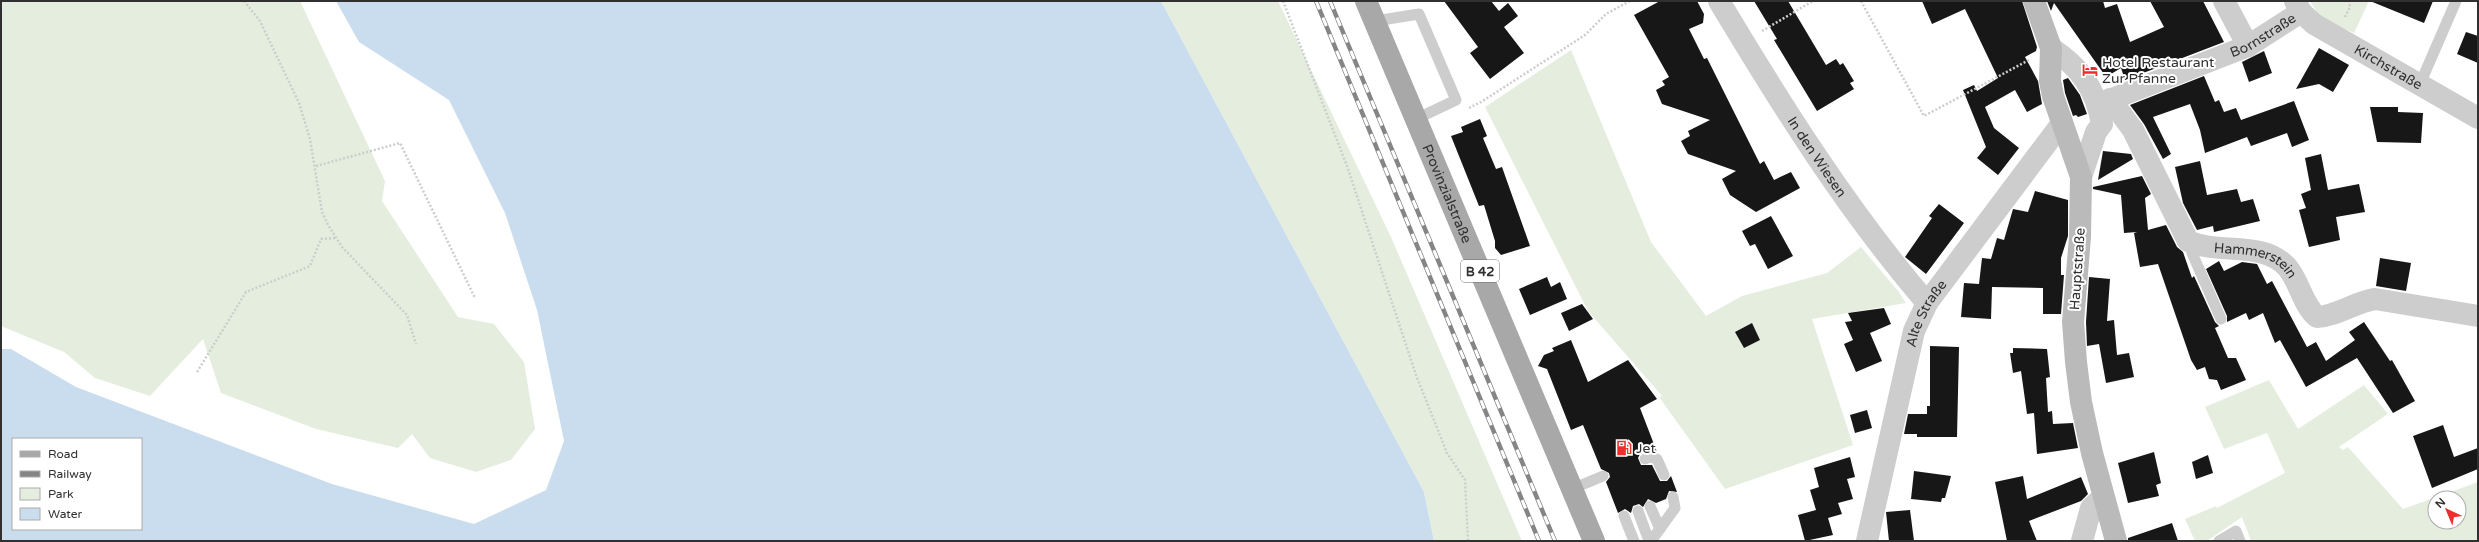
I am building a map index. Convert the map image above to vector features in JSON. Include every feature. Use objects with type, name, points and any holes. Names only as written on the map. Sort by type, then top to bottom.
[{"type":"main road","name":"Provinzialstraße","points":[[1366,1],[1594,541]]},
{"type":"street","name":"In den Wiesen","points":[[1719,1],[1827,173],[1885,254],[1927,303]]},
{"type":"street","name":"Hauptstraße","points":[[2034,1],[2051,48],[2050,82],[2062,123],[2081,177],[2080,238],[2073,322],[2076,362],[2081,402],[2103,497],[2116,541]]},
{"type":"street","points":[[2224,1],[2248,46]]},
{"type":"street","name":"Bornstraße","points":[[2104,102],[2248,46],[2298,6]]},
{"type":"street","name":"Kirchstraße","points":[[2298,6],[2314,24],[2478,118]]},
{"type":"street","points":[[2051,48],[2072,62],[2104,102],[2102,124],[2096,132],[2081,177]]},
{"type":"street","name":"Hammerstein","points":[[2104,102],[2133,130],[2188,241],[2200,246],[2258,252],[2274,257],[2288,268],[2310,310],[2317,317],[2326,316],[2365,300],[2374,299],[2478,316]]},
{"type":"street","name":"Alte Straße","points":[[1867,541],[1914,331],[1927,303],[2062,123]]},
{"type":"street","points":[[2082,541],[2091,508],[2103,497]]},
{"type":"lane","points":[[2420,84],[2456,1]]},
{"type":"lane","points":[[1375,21],[1419,14],[1456,100],[1416,119]]},
{"type":"lane","points":[[2194,244],[2192,253],[2220,319]]},
{"type":"lane","points":[[1645,458],[1650,457],[1657,459],[1664,475]]},
{"type":"lane","points":[[1572,489],[1603,476]]},
{"type":"lane","points":[[1638,511],[1650,541],[1675,508],[1673,497]]},
{"type":"lane","points":[[1650,506],[1660,529]]},
{"type":"lane","points":[[1624,516],[1634,541]]},
{"type":"lane","points":[[2219,541],[2236,531],[2240,541]]},
{"type":"path","points":[[244,1],[260,21],[299,103],[316,166],[322,212],[336,238],[354,261],[407,315],[416,344]]},
{"type":"path","points":[[1284,1],[1347,166],[1416,374],[1447,453],[1465,480],[1468,541]]},
{"type":"path","points":[[1461,112],[1482,102],[1585,35],[1606,14],[1630,1]]},
{"type":"path","points":[[1744,42],[1813,1]]},
{"type":"path","points":[[1861,1],[1924,116],[2051,48]]},
{"type":"path","points":[[316,166],[400,142],[475,298]]},
{"type":"path","points":[[197,372],[246,292],[310,266],[320,239],[336,238]]},
{"type":"green space","points":[[1,1],[300,1],[385,181],[382,201],[458,317],[494,324],[524,362],[535,429],[511,460],[476,472],[430,458],[412,434],[398,448],[316,429],[221,393],[203,339],[150,396],[95,378],[64,352],[1,326]]},
{"type":"green space","points":[[1161,1],[1278,1],[1391,237],[1522,541],[1434,541],[1424,492]]},
{"type":"green space","points":[[2310,1],[2369,1],[2354,33],[2321,19]]},
{"type":"green space","points":[[1571,50],[1651,242],[1706,316],[1742,296],[1827,273],[1861,247],[1898,291],[1906,303],[1812,319],[1853,445],[1725,489],[1659,397],[1662,396],[1588,311],[1485,107]]},
{"type":"green space","points":[[2269,380],[2298,429],[2364,385],[2388,414],[2339,447],[2343,450],[2348,447],[2403,509],[2427,500],[2427,530],[2467,530],[2467,490],[2456,490],[2478,482],[2478,541],[2251,541],[2242,517],[2207,541],[2195,541],[2185,519],[2216,506],[2217,508],[2285,473],[2267,433],[2224,449],[2205,407]]},
{"type":"water","points":[[336,1],[1161,1],[1424,492],[1434,541],[1,541],[1,349],[11,349],[76,387],[332,484],[474,524],[546,490],[564,441],[537,310],[505,213],[449,100],[359,42]]},
{"type":"building","points":[[1444,1],[1491,1],[1499,11],[1508,3],[1518,16],[1504,27],[1524,53],[1490,79],[1470,53],[1478,47]]},
{"type":"building","points":[[1660,1],[1697,1],[1704,14],[1703,23],[1689,29],[1704,59],[1707,58],[1760,164],[1764,161],[1774,180],[1791,172],[1800,188],[1756,212],[1730,195],[1722,179],[1736,171],[1688,154],[1681,141],[1690,136],[1688,131],[1710,120],[1662,104],[1656,90],[1665,85],[1662,81],[1669,77],[1634,15]]},
{"type":"building","points":[[1754,1],[1788,1],[1826,65],[1836,59],[1840,65],[1843,63],[1854,81],[1850,83],[1854,89],[1817,111],[1774,40],[1777,39]]},
{"type":"building","points":[[1922,1],[2022,1],[2037,47],[2036,51],[2025,57],[2038,81],[2042,104],[2027,112],[2015,90],[1985,107],[1994,128],[2019,148],[1998,175],[1977,158],[1986,147],[1963,90],[1974,85],[1977,91],[1998,78],[1965,9],[1932,24]]},
{"type":"building","points":[[2047,1],[2103,1],[2105,8],[2117,4],[2130,42],[2164,27],[2150,1],[2203,1],[2224,42],[2125,80],[2121,68],[2106,77],[2054,3],[2051,11]]},
{"type":"building","points":[[2370,1],[2433,1],[2424,23]]},
{"type":"building","points":[[2466,32],[2478,36],[2478,63],[2457,54]]},
{"type":"building","points":[[2319,48],[2349,65],[2333,92],[2319,84],[2296,89]]},
{"type":"building","points":[[2264,51],[2272,73],[2249,82],[2242,62]]},
{"type":"building","points":[[2204,76],[2215,102],[2219,100],[2224,112],[2236,108],[2241,120],[2294,101],[2309,140],[2292,147],[2287,133],[2251,146],[2247,137],[2205,153],[2200,130],[2190,104],[2153,117],[2171,154],[2163,159],[2144,124],[2130,105]]},
{"type":"building","points":[[2068,78],[2080,95],[2087,114],[2078,117],[2076,115],[2073,116],[2065,93],[2063,80]]},
{"type":"building","points":[[2370,107],[2398,107],[2398,112],[2423,113],[2421,143],[2377,142]]},
{"type":"building","points":[[1480,119],[1487,136],[1483,138],[1496,169],[1502,167],[1530,246],[1501,255],[1495,248],[1495,241],[1484,205],[1479,206],[1451,136],[1463,132],[1461,127]]},
{"type":"building","points":[[2103,151],[2131,154],[2133,159],[2098,180]]},
{"type":"building","points":[[2321,154],[2328,190],[2359,184],[2365,212],[2336,217],[2340,240],[2309,247],[2299,210],[2306,208],[2301,194],[2311,190],[2305,158]]},
{"type":"building","points":[[2200,161],[2207,195],[2237,189],[2241,202],[2253,199],[2260,221],[2214,232],[2213,226],[2197,230],[2183,203],[2175,167]]},
{"type":"building","points":[[2142,176],[2151,194],[2145,198],[2148,230],[2166,225],[2177,247],[2183,252],[2192,278],[2194,276],[2215,322],[2219,326],[2215,328],[2228,358],[2236,358],[2246,380],[2221,390],[2217,380],[2209,379],[2205,367],[2197,370],[2191,360],[2158,264],[2140,267],[2134,233],[2137,232],[2124,233],[2121,195],[2093,189],[2093,187]]},
{"type":"building","points":[[2035,191],[2068,200],[2068,236],[2061,258],[2061,275],[2064,275],[2061,314],[2043,314],[2043,288],[1992,287],[1991,319],[1961,317],[1964,283],[1979,284],[1982,258],[1991,259],[1997,238],[2004,240],[2013,209],[2028,212]]},
{"type":"building","points":[[1939,204],[1964,223],[1926,274],[1905,257],[1932,218],[1929,216]]},
{"type":"building","points":[[1771,216],[1793,256],[1768,269],[1755,244],[1750,246],[1742,231]]},
{"type":"building","points":[[2380,258],[2411,263],[2406,291],[2376,286]]},
{"type":"building","points":[[2219,261],[2224,271],[2242,262],[2257,264],[2267,284],[2272,281],[2307,347],[2316,342],[2326,361],[2355,340],[2349,332],[2364,322],[2390,361],[2392,360],[2415,401],[2393,413],[2357,358],[2306,387],[2280,340],[2275,343],[2263,313],[2249,320],[2246,313],[2227,322],[2227,316],[2206,269]]},
{"type":"building","points":[[1547,277],[1551,287],[1560,282],[1567,299],[1530,315],[1519,289]]},
{"type":"building","points":[[2089,277],[2110,279],[2107,321],[2114,320],[2117,355],[2129,353],[2134,377],[2106,383],[2099,344],[2087,346],[2086,322]]},
{"type":"building","points":[[1582,304],[1593,319],[1569,331],[1561,313]]},
{"type":"building","points":[[1884,308],[1891,324],[1870,333],[1882,361],[1856,372],[1844,344],[1853,340],[1845,322],[1852,321],[1848,313]]},
{"type":"building","points":[[1752,323],[1760,340],[1744,348],[1735,332]]},
{"type":"building","points":[[1571,340],[1588,382],[1628,360],[1657,399],[1640,408],[1657,452],[1647,450],[1640,454],[1638,458],[1641,465],[1652,465],[1660,481],[1667,481],[1671,476],[1677,492],[1669,491],[1666,499],[1656,503],[1648,499],[1643,507],[1639,504],[1633,506],[1631,513],[1625,509],[1618,513],[1606,482],[1610,477],[1609,473],[1601,469],[1583,425],[1571,430],[1547,369],[1538,366],[1544,355],[1554,351],[1552,348]]},
{"type":"building","points":[[1930,346],[1959,347],[1957,437],[1917,437],[1917,434],[1904,434],[1908,414],[1927,414],[1927,406],[1930,406]]},
{"type":"building","points":[[2013,348],[2047,349],[2050,377],[2046,378],[2048,412],[2052,411],[2053,424],[2073,423],[2078,448],[2037,454],[2034,413],[2027,414],[2021,371],[2013,373],[2010,353],[2013,353]]},
{"type":"building","points":[[1867,410],[1872,428],[1855,433],[1850,415]]},
{"type":"building","points":[[2443,425],[2454,457],[2478,448],[2478,469],[2432,488],[2413,436]]},
{"type":"building","points":[[2154,452],[2161,483],[2156,485],[2159,496],[2128,503],[2118,463]]},
{"type":"building","points":[[2208,455],[2213,473],[2196,479],[2192,462]]},
{"type":"building","points":[[1850,457],[1855,477],[1847,479],[1853,499],[1838,503],[1842,514],[1828,518],[1833,535],[1805,541],[1798,515],[1816,510],[1810,490],[1819,487],[1814,468]]},
{"type":"building","points":[[1914,471],[1951,476],[1945,498],[1942,498],[1941,502],[1911,499]]},
{"type":"building","points":[[2023,476],[2027,499],[2081,477],[2088,494],[2081,501],[2029,521],[2037,541],[2007,541],[1995,482]]},
{"type":"building","points":[[1910,510],[1914,541],[1889,541],[1886,512]]},
{"type":"building","points":[[2172,523],[2178,541],[2128,541],[2128,538]]},
{"type":"railway","points":[[1316,1],[1539,541]]},
{"type":"railway","points":[[1330,1],[1555,541]]},
{"type":"place","name":"Hotel Restaurant Zur Pfanne","points":[[2090,70]]},
{"type":"place","name":"Jet","points":[[1624,448]]}]
